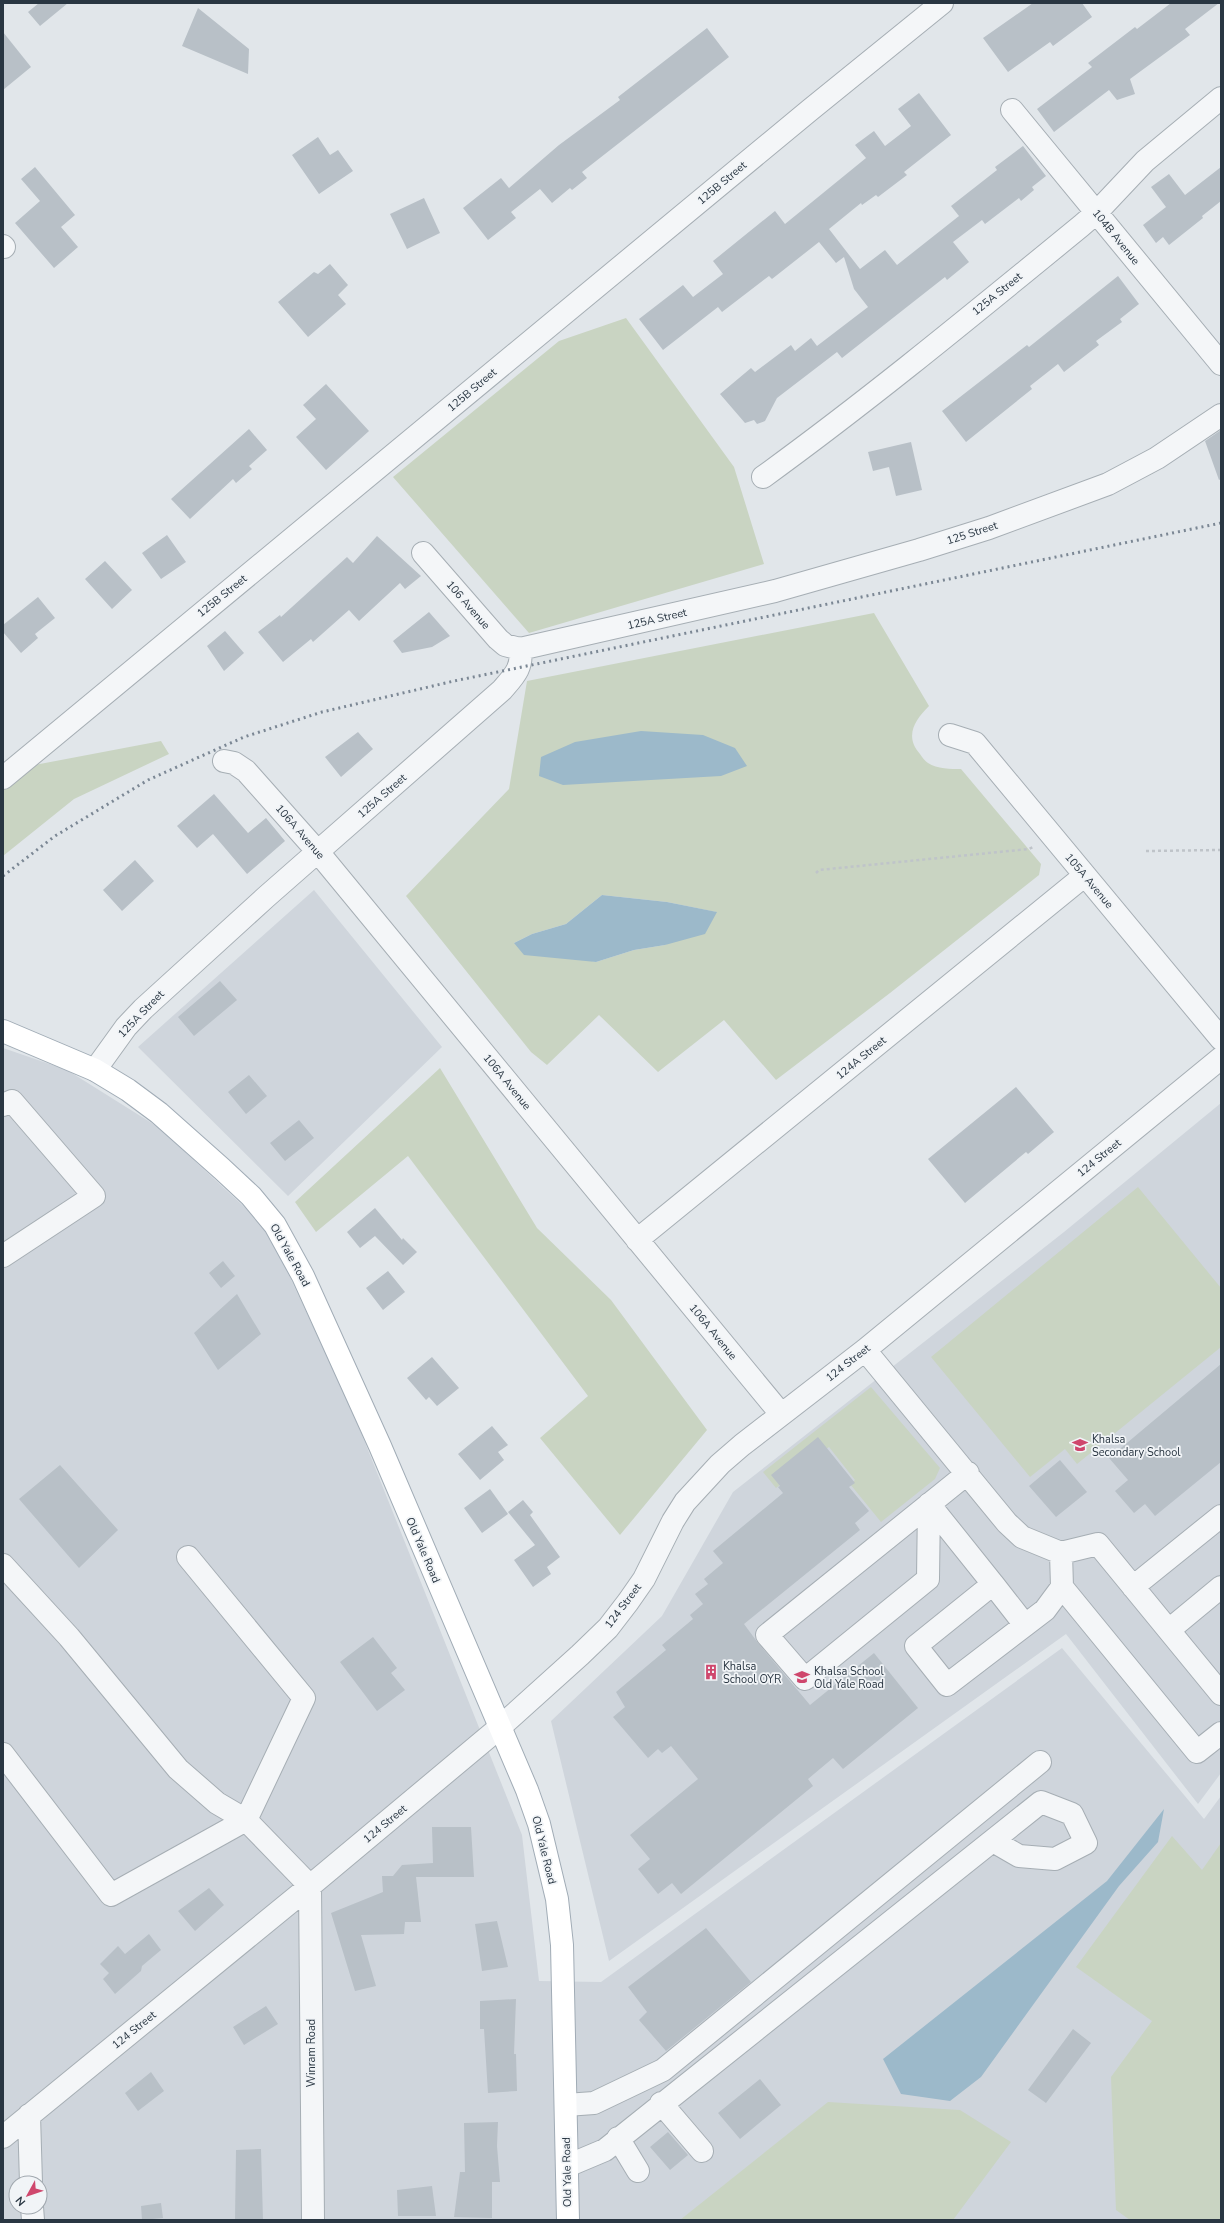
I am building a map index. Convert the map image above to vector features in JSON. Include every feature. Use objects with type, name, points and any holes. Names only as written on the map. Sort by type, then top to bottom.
[{"type":"main road","name":"Old Yale Road","points":[[3,1031],[95,1070],[159,1113],[222,1168],[264,1211],[281,1235],[303,1276],[380,1446],[499,1728],[527,1790],[539,1824],[556,1899],[564,1980],[568,2220]]},
{"type":"street","name":"125B Street","points":[[3,778],[810,110],[942,3]]},
{"type":"street","name":"125A Street","points":[[763,477],[803,448],[964,321],[1096,213],[1144,161],[1221,98]]},
{"type":"street","name":"104B Avenue","points":[[1012,110],[1221,364]]},
{"type":"street","name":"125 Street","points":[[705,609],[919,550],[1088,493],[1157,458],[1221,415]]},
{"type":"street","name":"106 Avenue","points":[[423,552],[498,639],[509,646],[520,649]]},
{"type":"street","name":"125A Street","points":[[95,1070],[126,1027],[142,1009],[266,896],[502,690],[520,669],[522,660],[520,649],[705,609]]},
{"type":"street","name":"105A Avenue","points":[[950,734],[975,743],[1221,1039]]},
{"type":"street","name":"106A Avenue","points":[[224,761],[234,763],[246,771],[318,852],[781,1414]]},
{"type":"street","name":"124A Street","points":[[637,1240],[1084,876]]},
{"type":"street","name":"124 Street","points":[[3,2137],[310,1886],[499,1728],[608,1628],[644,1579],[673,1521],[685,1502],[720,1464],[781,1414],[865,1350],[1221,1058]]},
{"type":"street","points":[[3,1105],[12,1101],[94,1196],[3,1256]]},
{"type":"street","points":[[865,1350],[968,1473],[1007,1524],[1022,1537],[1061,1553],[1098,1544],[1221,1694]]},
{"type":"street","points":[[929,1504],[928,1579],[805,1679],[767,1635],[929,1504],[968,1473]]},
{"type":"street","points":[[929,1504],[1025,1625]]},
{"type":"street","points":[[1133,1587],[1221,1516]]},
{"type":"street","points":[[1061,1553],[1062,1588],[1197,1752],[1221,1732]]},
{"type":"street","points":[[3,1754],[111,1895],[246,1820],[304,1698],[188,1557]]},
{"type":"street","points":[[3,1565],[69,1637],[178,1769],[217,1803],[246,1820],[310,1886]]},
{"type":"street","points":[[994,1584],[916,1646],[947,1685],[1044,1610],[1062,1588]]},
{"type":"street","points":[[1169,1630],[1221,1587]]},
{"type":"street","points":[[566,2105],[594,2103],[663,2070],[1040,1762]]},
{"type":"street","points":[[567,2166],[605,2150],[661,2103],[993,1841]]},
{"type":"street","name":"Winram Road","points":[[310,1886],[313,2220]]},
{"type":"street","points":[[661,2103],[702,2151]]},
{"type":"street","points":[[29,2116],[31,2175]]},
{"type":"street","points":[[618,2138],[638,2171]]},
{"type":"path","points":[[816,873],[819,870],[1029,849],[1052,837]]},
{"type":"path","points":[[1146,851],[1221,850]]},
{"type":"shaded area","points":[[314,890],[442,1047],[288,1196],[138,1047]]},
{"type":"shaded area","points":[[3,1048],[67,1070],[158,1127],[267,1228],[352,1410],[522,1835],[539,1981],[601,1982],[1062,1648],[1204,1819],[1221,1796],[1221,2220],[3,2220]]},
{"type":"shaded area","points":[[1221,1103],[1221,1773],[1198,1804],[1066,1634],[609,1961],[551,1721],[662,1616],[733,1492],[1064,1232]]},
{"type":"green space","points":[[626,318],[734,467],[764,564],[529,633],[393,477],[559,341]]},
{"type":"green space","points":[[874,613],[929,706],[919,717],[913,728],[912,735],[915,747],[925,760],[932,765],[944,768],[961,769],[1041,864],[1039,875],[890,993],[776,1080],[724,1020],[658,1072],[599,1015],[547,1065],[531,1052],[406,896],[509,789],[527,681]],"holes":[[[602,895],[667,902],[716,912],[665,945],[634,950],[596,962],[514,943],[532,934],[566,924]]]},
{"type":"green space","points":[[161,741],[169,754],[74,799],[3,856],[3,786],[24,767]]},
{"type":"green space","points":[[440,1068],[537,1228],[611,1300],[707,1430],[620,1535],[540,1438],[588,1396],[408,1156],[316,1232],[295,1202]]},
{"type":"green space","points":[[1138,1187],[1221,1288],[1221,1347],[1077,1464],[1065,1449],[1030,1477],[931,1357]]},
{"type":"green space","points":[[871,1387],[940,1468],[935,1479],[881,1522],[850,1484],[855,1480],[829,1447],[776,1488],[763,1472]]},
{"type":"green space","points":[[1172,1836],[1202,1870],[1221,1843],[1221,2220],[1130,2220],[1116,2210],[1111,2077],[1152,2021],[1076,1967]]},
{"type":"green space","points":[[828,2102],[960,2110],[1011,2142],[953,2220],[680,2220]]},
{"type":"water","points":[[641,731],[703,735],[735,748],[747,766],[721,776],[563,785],[539,776],[541,757],[575,742]]},
{"type":"water","points":[[602,895],[667,902],[717,912],[705,934],[665,945],[634,950],[596,962],[524,955],[514,943],[532,934],[566,924]]},
{"type":"water","points":[[1164,1809],[1158,1842],[1119,1886],[981,2077],[950,2101],[901,2094],[883,2059],[1107,1881]]},
{"type":"building","points":[[39,3],[68,3],[40,26],[28,12]]},
{"type":"building","points":[[1033,3],[1082,3],[1092,17],[1053,46],[1050,42],[1008,72],[983,38]]},
{"type":"building","points":[[1171,3],[1219,3],[1185,29],[1190,35],[1130,79],[1135,94],[1117,100],[1109,90],[1054,132],[1037,109],[1092,67],[1088,63],[1135,27],[1137,29]]},
{"type":"building","points":[[198,8],[249,49],[248,74],[182,46]]},
{"type":"building","points":[[707,28],[729,57],[582,172],[587,178],[572,190],[570,188],[552,203],[540,189],[511,212],[516,218],[488,240],[463,208],[501,178],[509,188],[559,145],[620,100],[618,97]]},
{"type":"building","points":[[3,32],[31,67],[3,90]]},
{"type":"building","points":[[919,93],[951,135],[904,172],[907,175],[878,197],[876,195],[862,205],[861,203],[829,229],[860,269],[885,250],[897,265],[959,216],[951,206],[997,170],[995,167],[1023,146],[1046,176],[1032,187],[1034,190],[1021,201],[1019,198],[985,224],[982,220],[953,242],[969,262],[947,280],[945,277],[842,358],[837,352],[777,398],[765,421],[757,424],[754,420],[745,423],[720,394],[751,368],[755,372],[791,345],[795,351],[811,338],[817,346],[868,307],[854,289],[844,257],[836,263],[819,242],[772,279],[769,276],[722,312],[718,307],[663,350],[639,319],[683,285],[693,297],[723,274],[713,261],[775,211],[785,224],[866,158],[855,145],[874,131],[885,146],[911,126],[898,109]]},
{"type":"building","points":[[318,137],[330,155],[338,150],[353,171],[319,194],[292,155]]},
{"type":"building","points":[[35,167],[75,215],[61,227],[78,247],[54,268],[15,223],[40,201],[21,179]]},
{"type":"building","points":[[1221,167],[1221,201],[1202,216],[1203,218],[1169,245],[1163,237],[1156,243],[1143,225],[1166,207],[1151,187],[1169,174],[1185,195]]},
{"type":"building","points":[[424,198],[440,233],[407,249],[390,214]]},
{"type":"building","points":[[330,264],[348,285],[338,295],[346,304],[308,337],[278,302],[314,272],[318,274]]},
{"type":"building","points":[[1118,276],[1139,304],[1120,319],[1122,322],[1096,341],[1099,345],[1064,372],[1058,364],[1030,386],[1032,389],[966,442],[942,411],[1027,345],[1029,347]]},
{"type":"building","points":[[326,384],[369,431],[326,470],[296,437],[316,419],[303,405]]},
{"type":"building","points":[[249,429],[267,450],[249,466],[252,469],[236,483],[233,479],[190,519],[171,499]]},
{"type":"building","points":[[1221,430],[1221,479],[1219,480],[1205,441]]},
{"type":"building","points":[[911,442],[922,490],[896,496],[889,467],[873,471],[868,452]]},
{"type":"building","points":[[167,535],[186,562],[161,579],[142,553]]},
{"type":"building","points":[[377,536],[421,576],[405,589],[400,583],[359,621],[349,610],[313,642],[311,639],[283,662],[258,632],[280,615],[281,617],[347,557],[353,563]]},
{"type":"building","points":[[105,561],[132,590],[112,609],[85,579]]},
{"type":"building","points":[[38,597],[55,618],[35,634],[38,638],[21,653],[3,632],[3,625]]},
{"type":"building","points":[[429,612],[450,636],[432,647],[402,653],[393,641]]},
{"type":"building","points":[[225,631],[244,653],[224,671],[207,646]]},
{"type":"building","points":[[358,732],[373,749],[341,777],[325,757]]},
{"type":"building","points":[[214,794],[248,833],[266,818],[285,841],[247,874],[213,834],[197,848],[177,826]]},
{"type":"building","points":[[135,860],[154,881],[122,911],[103,890]]},
{"type":"building","points":[[220,981],[237,1000],[194,1036],[178,1017]]},
{"type":"building","points":[[249,1075],[267,1096],[246,1114],[228,1092]]},
{"type":"building","points":[[1016,1087],[1054,1132],[1028,1154],[1026,1152],[965,1203],[928,1159]]},
{"type":"building","points":[[299,1120],[314,1138],[285,1161],[270,1143]]},
{"type":"building","points":[[375,1208],[402,1240],[403,1238],[417,1252],[403,1265],[375,1236],[360,1248],[347,1232]]},
{"type":"building","points":[[223,1261],[235,1276],[221,1288],[209,1273]]},
{"type":"building","points":[[388,1271],[405,1292],[383,1310],[366,1288]]},
{"type":"building","points":[[237,1294],[261,1334],[218,1370],[194,1333]]},
{"type":"building","points":[[432,1357],[459,1388],[437,1406],[429,1397],[426,1400],[407,1378]]},
{"type":"building","points":[[1221,1364],[1221,1462],[1155,1516],[1145,1504],[1134,1513],[1115,1491],[1128,1480],[1109,1458]]},
{"type":"building","points":[[492,1426],[508,1445],[498,1452],[504,1460],[480,1480],[458,1454]]},
{"type":"building","name":"Khalsa School OYR","points":[[818,1437],[855,1483],[849,1487],[869,1511],[855,1523],[860,1530],[744,1624],[810,1705],[874,1653],[918,1708],[843,1769],[833,1758],[808,1779],[813,1786],[681,1894],[672,1883],[658,1894],[638,1869],[650,1859],[630,1835],[698,1779],[671,1746],[662,1753],[658,1749],[648,1758],[613,1717],[625,1707],[616,1692],[666,1650],[662,1645],[693,1619],[690,1615],[703,1604],[695,1594],[708,1584],[704,1579],[723,1563],[713,1551],[783,1493],[778,1487],[780,1486],[771,1475]]},
{"type":"building","points":[[1060,1460],[1087,1492],[1056,1517],[1029,1486]]},
{"type":"building","points":[[60,1465],[118,1530],[79,1568],[19,1499]]},
{"type":"building","points":[[490,1489],[508,1514],[482,1533],[464,1508]]},
{"type":"building","points":[[523,1500],[533,1512],[530,1515],[560,1557],[547,1567],[551,1574],[533,1587],[514,1560],[535,1545],[508,1512]]},
{"type":"building","points":[[373,1637],[397,1668],[391,1673],[405,1690],[377,1711],[340,1662]]},
{"type":"building","points":[[432,1827],[471,1827],[474,1877],[416,1877],[421,1922],[405,1922],[404,1934],[361,1935],[376,1986],[355,1991],[331,1913],[383,1892],[382,1876],[393,1876],[402,1865],[433,1863]]},
{"type":"building","points":[[209,1888],[224,1905],[195,1931],[178,1911]]},
{"type":"building","points":[[497,1921],[508,1967],[482,1971],[475,1924]]},
{"type":"building","points":[[706,1928],[751,1982],[666,2051],[639,2020],[647,2012],[628,1987]]},
{"type":"building","points":[[149,1934],[161,1950],[142,1966],[141,1971],[115,1994],[103,1979],[109,1973],[100,1964],[118,1946],[125,1954]]},
{"type":"building","points":[[516,1999],[514,2054],[516,2054],[517,2091],[488,2093],[484,2029],[480,2029],[480,2001]]},
{"type":"building","points":[[266,2006],[278,2024],[244,2045],[233,2027]]},
{"type":"building","points":[[1073,2029],[1091,2043],[1046,2103],[1028,2090]]},
{"type":"building","points":[[151,2072],[164,2091],[138,2111],[125,2093]]},
{"type":"building","points":[[760,2079],[781,2105],[740,2139],[718,2113]]},
{"type":"building","points":[[498,2122],[497,2146],[500,2182],[492,2182],[492,2218],[454,2217],[460,2172],[465,2172],[464,2123]]},
{"type":"building","points":[[668,2132],[688,2155],[670,2170],[650,2147]]},
{"type":"building","points":[[261,2149],[263,2220],[235,2220],[236,2150]]},
{"type":"building","points":[[432,2186],[436,2216],[398,2216],[397,2190]]},
{"type":"building","points":[[161,2203],[163,2218],[142,2220],[141,2206]]},
{"type":"railway","points":[[3,876],[55,836],[148,780],[244,737],[322,712],[454,681],[1221,523]]},
{"type":"place","name":"Khalsa Secondary School","points":[[1080,1445]]},
{"type":"place","name":"Khalsa School OYR","points":[[711,1672]]},
{"type":"place","name":"Khalsa School Old Yale Road","points":[[802,1677]]}]
